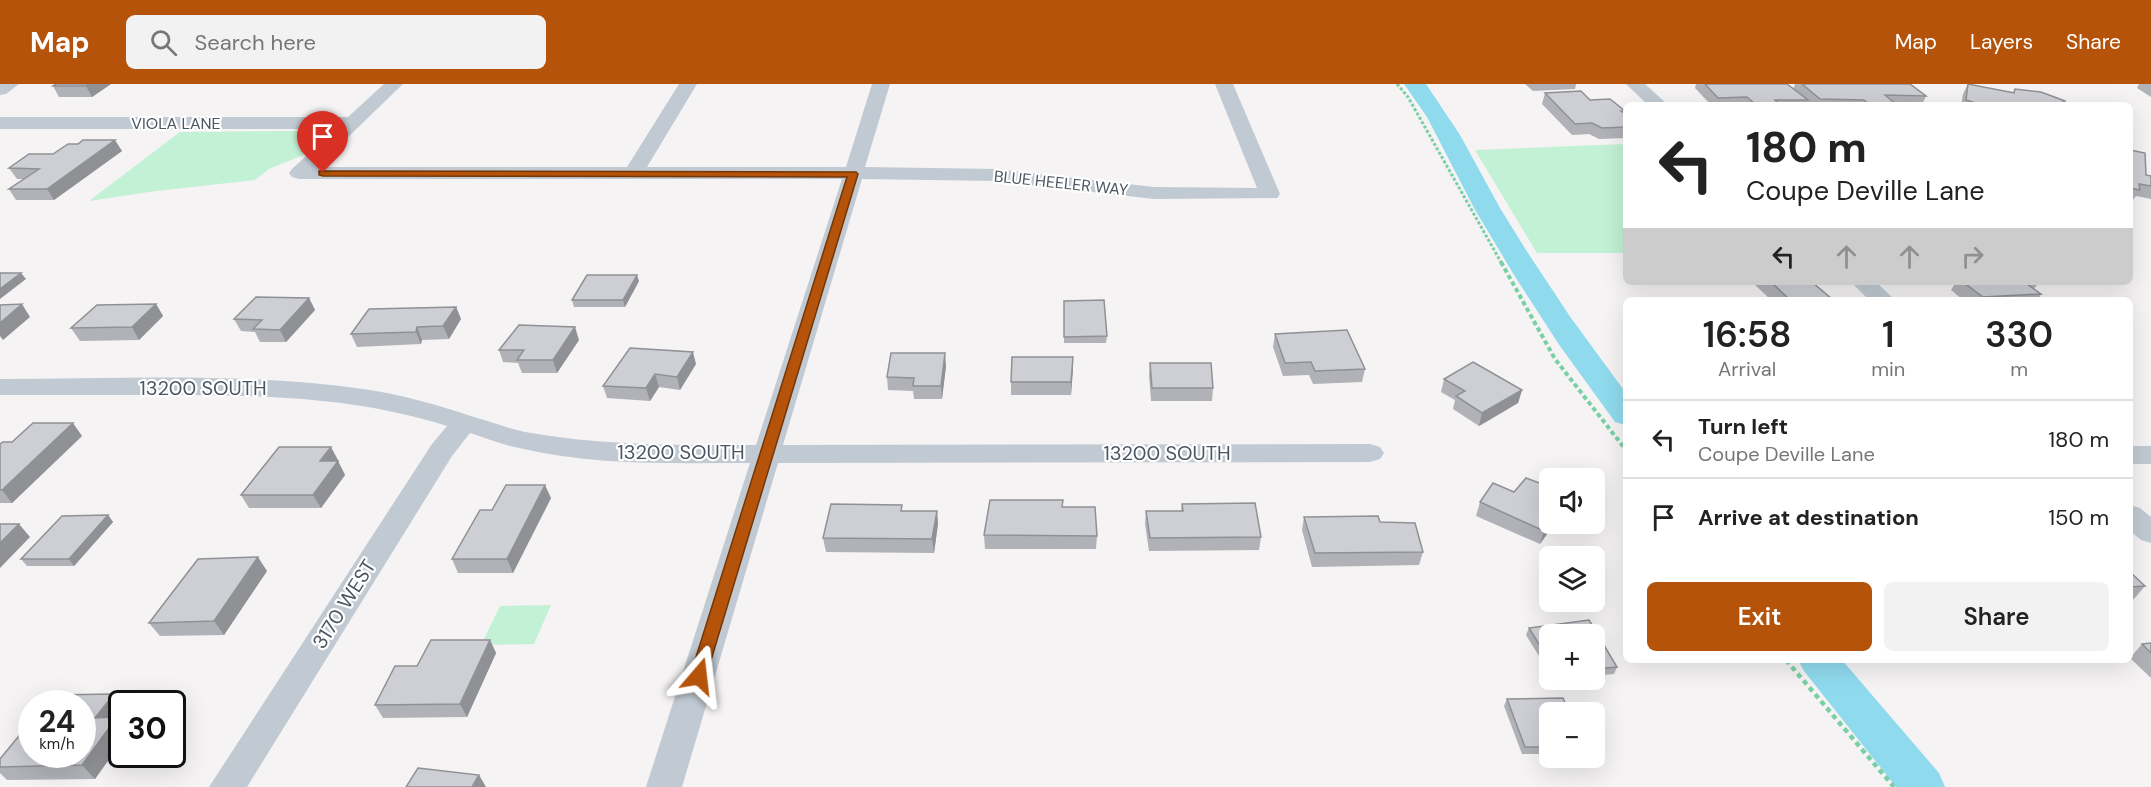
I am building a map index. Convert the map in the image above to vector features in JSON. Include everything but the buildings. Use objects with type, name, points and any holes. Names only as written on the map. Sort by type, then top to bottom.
[{"type":"street","points":[[0,90],[10,84]]},
{"type":"street","points":[[353,123],[394,84]]},
{"type":"street","points":[[633,174],[688,84]]},
{"type":"street","points":[[664,787],[881,84]]},
{"type":"street","name":"BLUE HEELER WAY","points":[[353,123],[299,173],[997,175],[1154,193],[1270,194],[1224,84]]},
{"type":"street","points":[[1635,84],[1656,102]]},
{"type":"street","name":"VIOLA LANE","points":[[0,123],[353,123]]},
{"type":"street","points":[[1866,285],[1880,297]]},
{"type":"street","name":"13200 SOUTH","points":[[1,388],[256,387],[307,390],[365,397],[415,407],[520,440],[583,450],[644,454],[1370,453]]},
{"type":"street","name":"3170 WEST","points":[[227,787],[442,450],[464,423]]},
{"type":"street","points":[[2133,455],[2151,455]]},
{"type":"street","points":[[2133,518],[2151,533]]},
{"type":"path","points":[[1397,84],[1408,97],[1555,359],[1623,446]]},
{"type":"path","points":[[1789,663],[1894,787]]},
{"type":"green space","points":[[180,132],[309,132],[318,139],[303,155],[269,169],[255,180],[89,201]]},
{"type":"green space","points":[[1623,144],[1623,253],[1537,253],[1475,150]]},
{"type":"green space","points":[[551,605],[534,644],[481,645],[500,606]]},
{"type":"waterway","points":[[1415,84],[1439,117],[1497,226],[1527,275],[1623,411]]},
{"type":"waterway","points":[[1820,663],[1923,787]]},
{"type":"route","points":[[323,173],[853,174],[699,676]]}]
